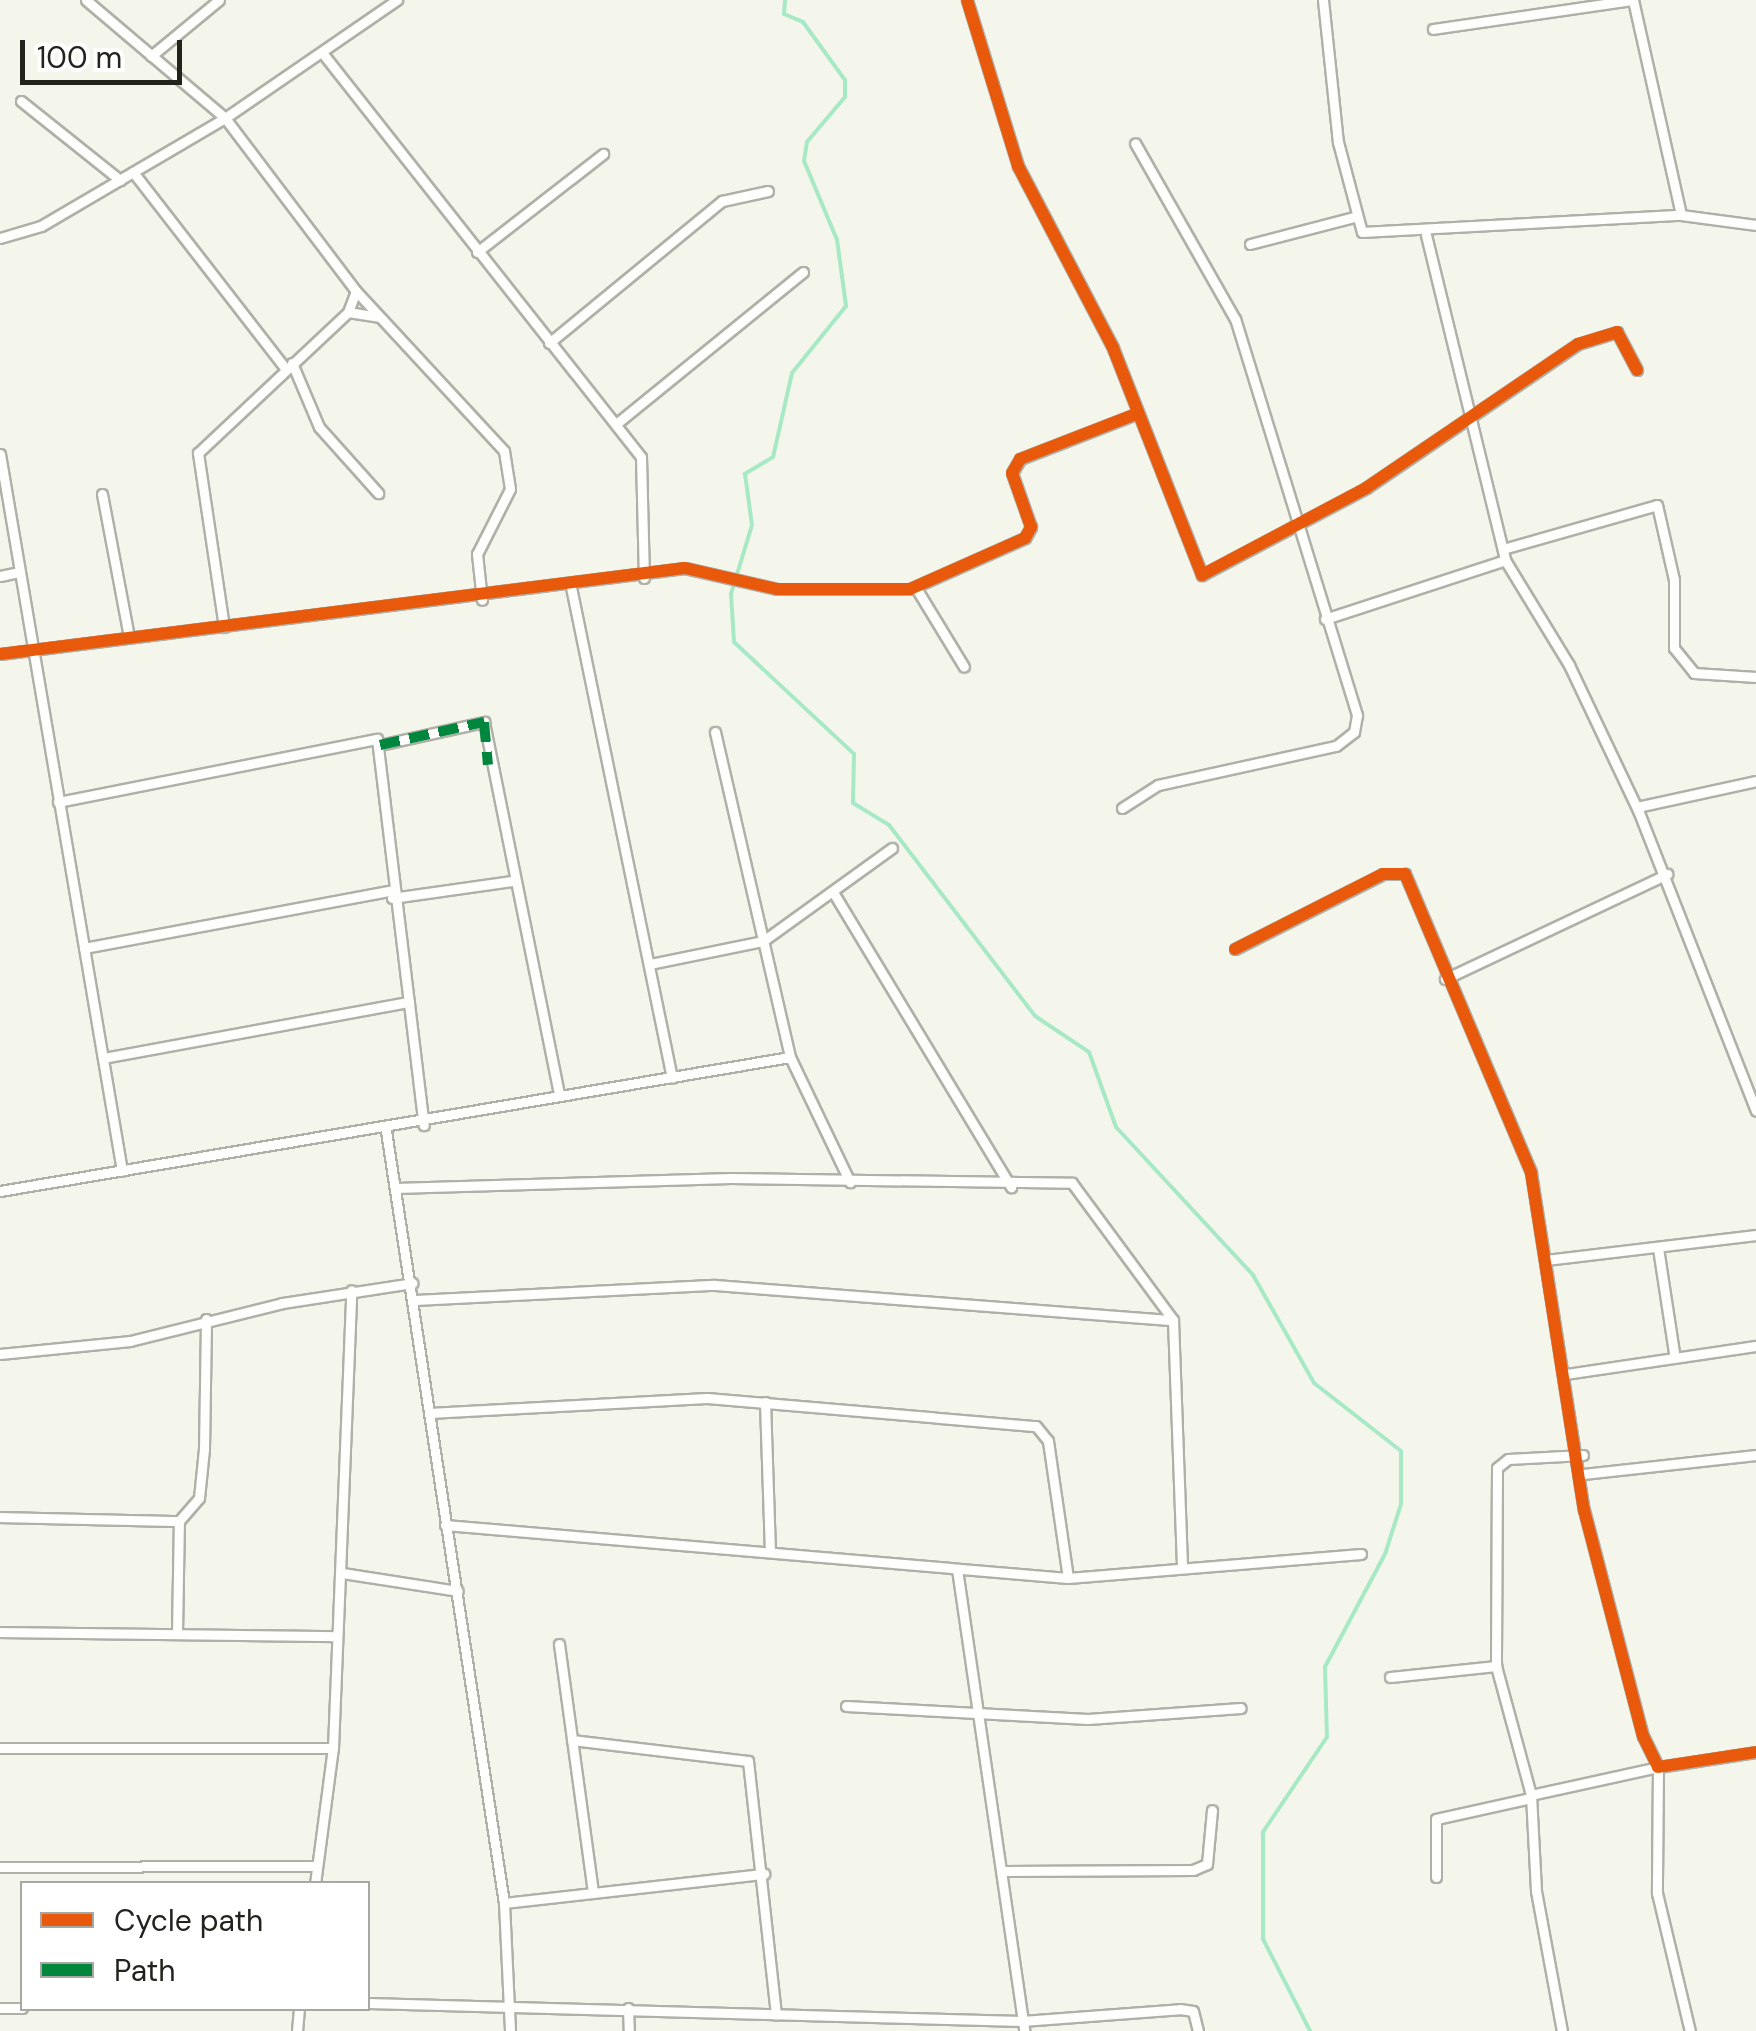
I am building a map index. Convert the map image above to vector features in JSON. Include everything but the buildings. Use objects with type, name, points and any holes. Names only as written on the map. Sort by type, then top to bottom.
[{"type":"street","points":[[86,0],[225,118],[356,290],[512,467],[506,503],[477,554],[482,600]]},
{"type":"street","points":[[151,56],[220,0]]},
{"type":"street","points":[[0,238],[26,234],[225,118],[324,55],[397,0]]},
{"type":"street","points":[[966,0],[1018,166],[1073,262],[1202,575],[1294,522],[1366,488],[1606,334],[1617,332],[1636,370]]},
{"type":"street","points":[[1323,0],[1354,216],[1366,234],[1426,234],[1681,214],[1756,225]]},
{"type":"street","points":[[1433,28],[1632,0],[1681,214]]},
{"type":"street","points":[[324,55],[548,343],[616,424],[646,473],[644,578]]},
{"type":"street","points":[[21,101],[120,180]]},
{"type":"street","points":[[1122,808],[1158,785],[1267,767],[1350,737],[1356,701],[1294,522],[1235,319],[1135,143]]},
{"type":"street","points":[[478,252],[604,154]]},
{"type":"street","points":[[134,172],[289,366],[319,427],[378,494]]},
{"type":"street","points":[[548,343],[722,201],[768,191]]},
{"type":"street","points":[[1250,244],[1354,216]]},
{"type":"street","points":[[1426,234],[1467,420],[1504,554],[1569,665],[1667,874],[1756,1111]]},
{"type":"street","points":[[616,424],[804,272]]},
{"type":"street","points":[[224,626],[196,457],[348,312],[356,290]]},
{"type":"street","points":[[348,312],[379,317]]},
{"type":"street","points":[[0,654],[482,600],[698,568],[777,589],[916,588],[1026,538],[1030,527],[1012,473],[1020,459],[1136,414]]},
{"type":"street","points":[[0,457],[122,1172]]},
{"type":"street","points":[[102,494],[130,637]]},
{"type":"street","points":[[1325,619],[1504,554],[1657,505],[1674,580],[1674,648],[1694,673],[1756,677]]},
{"type":"street","points":[[0,576],[19,572]]},
{"type":"street","points":[[571,587],[672,1078]]},
{"type":"street","points":[[916,588],[964,668]]},
{"type":"street","points":[[58,802],[368,739],[380,744],[484,722],[512,882],[559,1095]]},
{"type":"street","points":[[714,732],[790,1056],[850,1182]]},
{"type":"street","points":[[380,744],[391,895],[424,1125]]},
{"type":"street","points":[[1636,807],[1756,781]]},
{"type":"street","points":[[650,964],[762,941],[892,848]]},
{"type":"street","points":[[1235,948],[1398,870],[1518,1136],[1546,1260],[1619,1662],[1658,1767],[1658,1893],[1690,2031]]},
{"type":"street","points":[[1445,979],[1667,874]]},
{"type":"street","points":[[84,948],[391,895],[512,882]]},
{"type":"street","points":[[833,892],[1011,1187]]},
{"type":"street","points":[[103,1058],[409,1002]]},
{"type":"street","points":[[0,1191],[386,1132],[559,1095],[790,1056]]},
{"type":"street","points":[[386,1132],[415,1300],[445,1525],[504,1904],[510,2031]]},
{"type":"street","points":[[395,1188],[850,1182],[1077,1187],[1173,1320],[1182,1568]]},
{"type":"street","points":[[1546,1260],[1756,1235]]},
{"type":"street","points":[[1658,1248],[1674,1353]]},
{"type":"street","points":[[0,1354],[130,1341],[206,1319],[351,1290],[412,1284]]},
{"type":"street","points":[[415,1300],[715,1285],[1173,1320]]},
{"type":"street","points":[[315,1881],[332,1748],[351,1290]]},
{"type":"street","points":[[177,1632],[179,1521],[200,1498],[206,1319]]},
{"type":"street","points":[[1566,1374],[1674,1353],[1756,1346]]},
{"type":"street","points":[[429,1413],[639,1400],[765,1402],[1041,1428],[1068,1578]]},
{"type":"street","points":[[765,1402],[770,1552]]},
{"type":"street","points":[[1583,1474],[1756,1455]]},
{"type":"street","points":[[1562,2031],[1536,1892],[1531,1797],[1496,1666],[1497,1468],[1508,1459],[1582,1456]]},
{"type":"street","points":[[0,1517],[179,1521]]},
{"type":"street","points":[[445,1525],[1068,1578],[1361,1554]]},
{"type":"street","points":[[957,1569],[982,1716],[1023,2026]]},
{"type":"street","points":[[342,1573],[458,1591]]},
{"type":"street","points":[[0,1632],[337,1636]]},
{"type":"street","points":[[560,1644],[592,1893]]},
{"type":"street","points":[[1390,1677],[1496,1666]]},
{"type":"street","points":[[846,1706],[982,1716],[1241,1708]]},
{"type":"street","points":[[572,1740],[748,1761],[764,1874],[776,2014]]},
{"type":"street","points":[[0,1748],[332,1748]]},
{"type":"street","points":[[1436,1877],[1436,1819],[1658,1767],[1756,1752]]},
{"type":"street","points":[[1004,1871],[1193,1870],[1208,1864],[1212,1810]]},
{"type":"street","points":[[0,1867],[317,1866]]},
{"type":"street","points":[[504,1904],[764,1874]]},
{"type":"street","points":[[370,2003],[628,2008],[1023,2026],[1180,2009],[1193,2011],[1198,2031]]},
{"type":"street","points":[[628,2008],[629,2031]]},
{"type":"waterway","points":[[785,0],[784,14],[803,22],[845,80],[845,97],[807,142],[804,161],[837,240],[846,306],[792,373],[773,457],[745,474],[752,525],[731,594],[734,642],[854,754],[853,803],[889,825],[1035,1016],[1089,1052],[1116,1127],[1253,1275],[1314,1383],[1401,1451],[1401,1504],[1385,1554],[1325,1667],[1327,1737],[1263,1832],[1263,1939],[1310,2031]]},
{"type":"marked path","points":[[380,745],[484,722],[488,765]]},
{"type":"cycle path","points":[[967,0],[1018,166],[1113,348],[1202,575],[1366,488],[1578,344],[1617,332],[1637,370]]},
{"type":"cycle path","points":[[0,654],[685,568],[777,589],[910,589],[1025,538],[1031,527],[1012,473],[1020,459],[1136,414]]},
{"type":"cycle path","points":[[1235,949],[1383,874],[1405,874],[1531,1173],[1584,1510],[1643,1736],[1658,1767],[1756,1752]]}]
